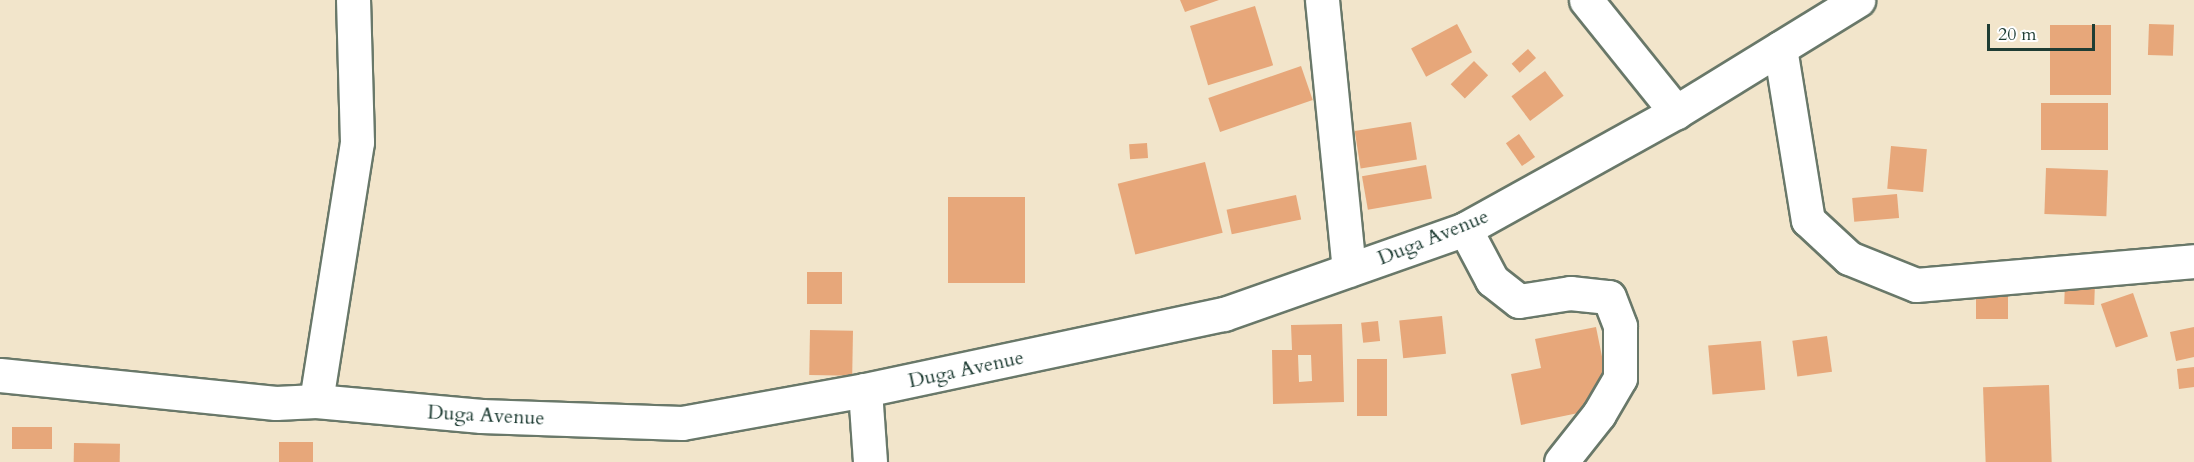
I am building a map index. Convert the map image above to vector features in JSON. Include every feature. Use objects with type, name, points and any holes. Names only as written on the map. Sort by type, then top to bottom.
[{"type":"street","points":[[316,402],[357,142],[353,0]]},
{"type":"street","points":[[1322,0],[1349,270]]},
{"type":"street","points":[[1586,0],[1676,112]]},
{"type":"street","name":"Duga Avenue","points":[[0,375],[276,403],[316,402],[482,416],[682,423],[865,390],[1224,314],[1465,229],[1676,112],[1858,0]]},
{"type":"street","points":[[1780,48],[1808,220],[1849,258],[1917,285],[2194,261]]},
{"type":"street","points":[[1465,229],[1491,280],[1519,301],[1570,293],[1609,297],[1620,326],[1620,378],[1599,414],[1561,462]]},
{"type":"street","points":[[865,390],[870,462]]},
{"type":"building","points":[[1180,0],[1219,0],[1185,12]]},
{"type":"building","points":[[1255,6],[1273,65],[1208,85],[1190,26]]},
{"type":"building","points":[[1457,24],[1472,52],[1426,77],[1411,48]]},
{"type":"building","points":[[2149,24],[2174,25],[2173,56],[2148,55]]},
{"type":"building","points":[[2050,25],[2111,25],[2111,95],[2050,95]]},
{"type":"building","points":[[1528,49],[1536,58],[1520,73],[1512,64]]},
{"type":"building","points":[[1474,61],[1488,75],[1465,98],[1451,84]]},
{"type":"building","points":[[1301,66],[1313,100],[1220,132],[1208,98]]},
{"type":"building","points":[[1545,71],[1564,96],[1530,121],[1511,96]]},
{"type":"building","points":[[2041,103],[2108,103],[2108,150],[2041,150]]},
{"type":"building","points":[[1411,122],[1417,160],[1361,168],[1355,131]]},
{"type":"building","points":[[1519,134],[1535,157],[1522,166],[1506,143]]},
{"type":"building","points":[[1147,143],[1148,158],[1130,159],[1129,144]]},
{"type":"building","points":[[1891,146],[1927,149],[1923,192],[1887,189]]},
{"type":"building","points":[[1205,162],[1223,233],[1135,255],[1118,184]]},
{"type":"building","points":[[1426,165],[1432,198],[1368,210],[1362,176]]},
{"type":"building","points":[[2046,168],[2108,170],[2106,216],[2044,214]]},
{"type":"building","points":[[1897,194],[1899,218],[1854,222],[1852,198]]},
{"type":"building","points":[[1296,195],[1301,219],[1232,234],[1227,210]]},
{"type":"building","points":[[948,197],[1025,197],[1025,283],[948,283]]},
{"type":"building","points":[[807,272],[842,272],[842,304],[807,304]]},
{"type":"building","points":[[2065,282],[2095,283],[2094,305],[2064,304]]},
{"type":"building","points":[[1976,292],[2008,292],[2008,319],[1976,319]]},
{"type":"building","points":[[2133,293],[2148,336],[2116,348],[2101,304]]},
{"type":"building","points":[[1442,316],[1446,354],[1403,358],[1399,320]]},
{"type":"building","points":[[1378,321],[1380,341],[1363,343],[1361,323]]},
{"type":"building","points":[[1342,324],[1344,402],[1273,404],[1272,350],[1292,350],[1291,325]],"holes":[[[1298,355],[1311,355],[1312,381],[1299,382]]]},
{"type":"building","points":[[1596,327],[1612,406],[1521,425],[1511,374],[1541,368],[1535,339]]},
{"type":"building","points":[[2194,327],[2194,357],[2176,361],[2170,332]]},
{"type":"building","points":[[810,330],[853,331],[852,376],[809,375]]},
{"type":"building","points":[[1827,336],[1832,372],[1797,377],[1792,341]]},
{"type":"building","points":[[1761,341],[1765,390],[1712,394],[1708,346]]},
{"type":"building","points":[[1357,359],[1387,359],[1387,416],[1357,416]]},
{"type":"building","points":[[2194,367],[2194,387],[2179,389],[2177,369]]},
{"type":"building","points":[[2049,385],[2052,462],[1986,462],[1983,387]]},
{"type":"building","points":[[12,427],[52,427],[52,449],[12,449]]},
{"type":"building","points":[[279,442],[313,442],[313,462],[279,462]]},
{"type":"building","points":[[74,443],[120,444],[120,462],[74,462]]}]
